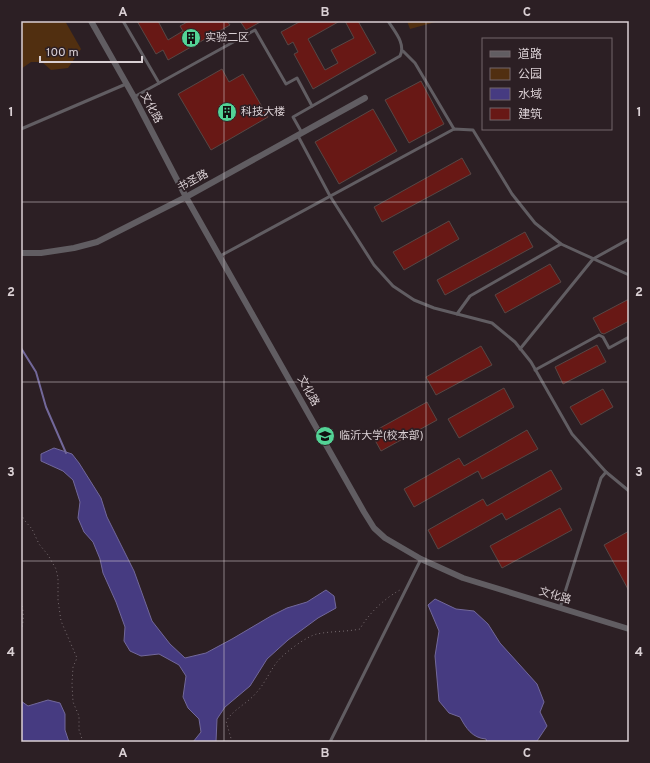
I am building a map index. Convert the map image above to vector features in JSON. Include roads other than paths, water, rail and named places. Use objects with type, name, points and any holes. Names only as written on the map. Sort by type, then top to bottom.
[{"type":"street","name":"文化路","points":[[92,21],[134,97],[186,197],[374,528],[385,538],[421,559],[463,578],[629,629]]},
{"type":"street","name":"书圣路","points":[[21,253],[41,253],[74,248],[97,242],[186,197],[365,98]]},
{"type":"lane","points":[[123,21],[159,83]]},
{"type":"lane","points":[[388,21],[402,44],[403,51],[415,63],[454,129]]},
{"type":"lane","points":[[134,97],[255,30],[286,84],[297,78],[312,106]]},
{"type":"lane","points":[[403,51],[400,56],[293,117],[330,196],[374,265],[393,286],[414,300],[457,314],[492,323],[515,342],[535,370],[572,434],[606,472],[629,491]]},
{"type":"lane","points":[[21,129],[126,84]]},
{"type":"lane","points":[[220,256],[454,129],[473,130],[516,200],[535,223],[561,244],[629,275]]},
{"type":"lane","points":[[520,349],[593,259],[629,239]]},
{"type":"lane","points":[[457,314],[470,296],[561,244]]},
{"type":"lane","points":[[535,370],[599,335],[603,337],[609,348],[629,337]]},
{"type":"lane","points":[[560,608],[601,478],[606,472]]},
{"type":"lane","points":[[330,742],[421,559]]},
{"type":"water","points":[[54,448],[72,454],[101,498],[107,517],[134,571],[152,621],[170,644],[185,658],[206,653],[271,616],[287,608],[307,602],[326,590],[334,596],[336,608],[318,618],[288,640],[267,659],[250,686],[225,707],[217,719],[216,742],[193,742],[201,732],[199,719],[188,708],[183,697],[186,676],[179,665],[159,654],[141,656],[130,651],[124,641],[125,627],[103,573],[100,559],[93,542],[84,532],[78,518],[80,502],[73,480],[63,471],[41,461],[41,454]]},
{"type":"water","points":[[435,599],[456,609],[474,611],[488,624],[500,643],[537,684],[544,702],[540,712],[547,726],[537,741],[487,742],[486,739],[477,737],[467,729],[460,717],[449,713],[439,701],[435,656],[439,631],[428,605]]},
{"type":"water","points":[[48,700],[60,703],[65,714],[65,730],[69,742],[21,742],[21,701],[28,706]]},
{"type":"waterway","points":[[21,348],[36,372],[46,407],[66,453]]},
{"type":"place","name":"实验二区","points":[[191,38]]},
{"type":"place","name":"科技大楼","points":[[227,112]]},
{"type":"place","name":"临沂大学(校本部)","points":[[325,436]]}]
